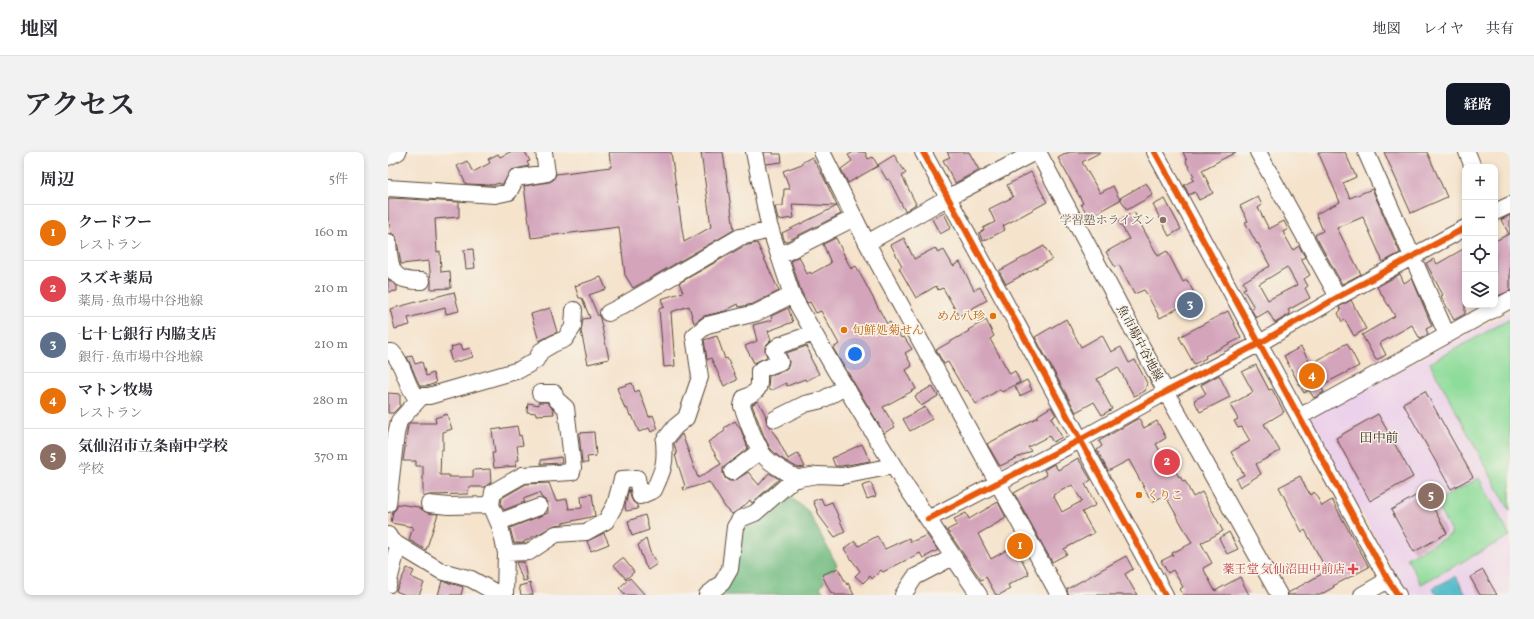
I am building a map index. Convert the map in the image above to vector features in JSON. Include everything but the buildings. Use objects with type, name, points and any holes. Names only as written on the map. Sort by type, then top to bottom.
[{"type":"street","points":[[388,157],[398,152]]},
{"type":"street","points":[[388,188],[495,195],[509,192],[516,178],[547,173],[544,152]]},
{"type":"street","points":[[754,152],[771,230],[792,295],[893,466],[979,595]]},
{"type":"street","points":[[822,152],[867,243],[1059,595]]},
{"type":"street","points":[[923,152],[1165,595]]},
{"type":"street","points":[[867,243],[947,198],[1034,152]]},
{"type":"street","name":"魚市場中谷地線","points":[[1038,152],[1166,392],[1279,595]]},
{"type":"street","points":[[1155,152],[1388,580],[1398,595]]},
{"type":"street","points":[[1258,152],[1338,297]]},
{"type":"street","points":[[1366,152],[1447,335]]},
{"type":"street","points":[[1467,152],[1472,164]]},
{"type":"street","points":[[1498,211],[1510,205]]},
{"type":"street","points":[[779,256],[854,218]]},
{"type":"street","points":[[608,313],[740,237],[771,230]]},
{"type":"street","points":[[928,519],[1080,440],[1166,392],[1260,343],[1338,297],[1462,230]]},
{"type":"street","points":[[388,242],[389,264],[393,271],[400,278],[410,281],[422,281]]},
{"type":"street","points":[[506,553],[528,552],[556,534],[586,532],[606,520],[615,505],[622,479],[637,478],[640,496],[654,490],[663,470],[665,455],[664,441],[675,427],[686,418],[700,377],[694,336],[707,325],[756,313],[792,295]]},
{"type":"street","points":[[1299,417],[1510,300]]},
{"type":"street","points":[[388,352],[392,352],[396,357],[411,391],[415,396],[429,396],[519,370],[536,360],[542,351],[565,339],[573,327],[574,310]]},
{"type":"street","points":[[798,479],[784,472],[766,458],[759,446],[742,406],[744,398],[756,392],[760,387],[759,371],[780,362],[774,350],[780,345],[814,333]]},
{"type":"street","points":[[775,419],[805,404],[822,400],[845,387]]},
{"type":"street","points":[[505,595],[506,553],[498,522],[491,505],[493,492],[523,475],[572,472],[573,468],[566,408],[556,399],[554,393],[540,393]]},
{"type":"street","points":[[388,504],[396,434],[399,421],[421,397]]},
{"type":"street","points":[[732,472],[756,454],[759,446]]},
{"type":"street","points":[[707,595],[722,583],[730,569],[735,528],[740,518],[755,513],[794,479],[817,476],[842,476],[893,466]]},
{"type":"street","points":[[430,504],[448,506],[491,505]]},
{"type":"street","points":[[498,522],[539,507]]},
{"type":"street","points":[[388,585],[393,540],[441,570],[471,579],[500,595]]},
{"type":"street","points":[[903,595],[915,577],[953,557]]},
{"type":"street","points":[[1362,595],[1388,580]]},
{"type":"shaded area","points":[[1510,312],[1510,595],[1409,595],[1395,574],[1310,417]]},
{"type":"green space","points":[[1510,319],[1510,511],[1430,363]]},
{"type":"green space","points":[[1479,478],[1510,536],[1421,584],[1407,558],[1452,534],[1435,502]]},
{"type":"green space","points":[[784,492],[808,511],[837,565],[820,587],[825,595],[698,595],[725,566],[742,524]]},
{"type":"water","points":[[1456,576],[1466,595],[1437,595],[1433,588]]},
{"type":"cycle path","points":[[923,152],[1165,595]]},
{"type":"cycle path","points":[[1155,152],[1388,580],[1398,595]]},
{"type":"cycle path","points":[[928,519],[1080,440],[1166,392],[1260,343],[1338,297],[1462,230]]},
{"type":"place","name":"学習塾ホライズン","points":[[1163,220]]},
{"type":"place","name":"七十七銀行 内脇支店","points":[[1190,305]]},
{"type":"place","name":"めん八珍","points":[[993,316]]},
{"type":"place","name":"旬鮮処菊せん","points":[[844,330]]},
{"type":"place","name":"マトン牧場","points":[[1312,376]]},
{"type":"place","name":"スズキ薬局","points":[[1167,462]]},
{"type":"place","name":"くりこ","points":[[1139,495]]},
{"type":"place","name":"気仙沼市立条南中学校","points":[[1431,496]]},
{"type":"place","name":"クードフー","points":[[1020,546]]},
{"type":"place","name":"薬王堂 気仙沼田中前店","points":[[1353,569]]},
{"type":"district","name":"田中前","points":[[1379,437]]}]
